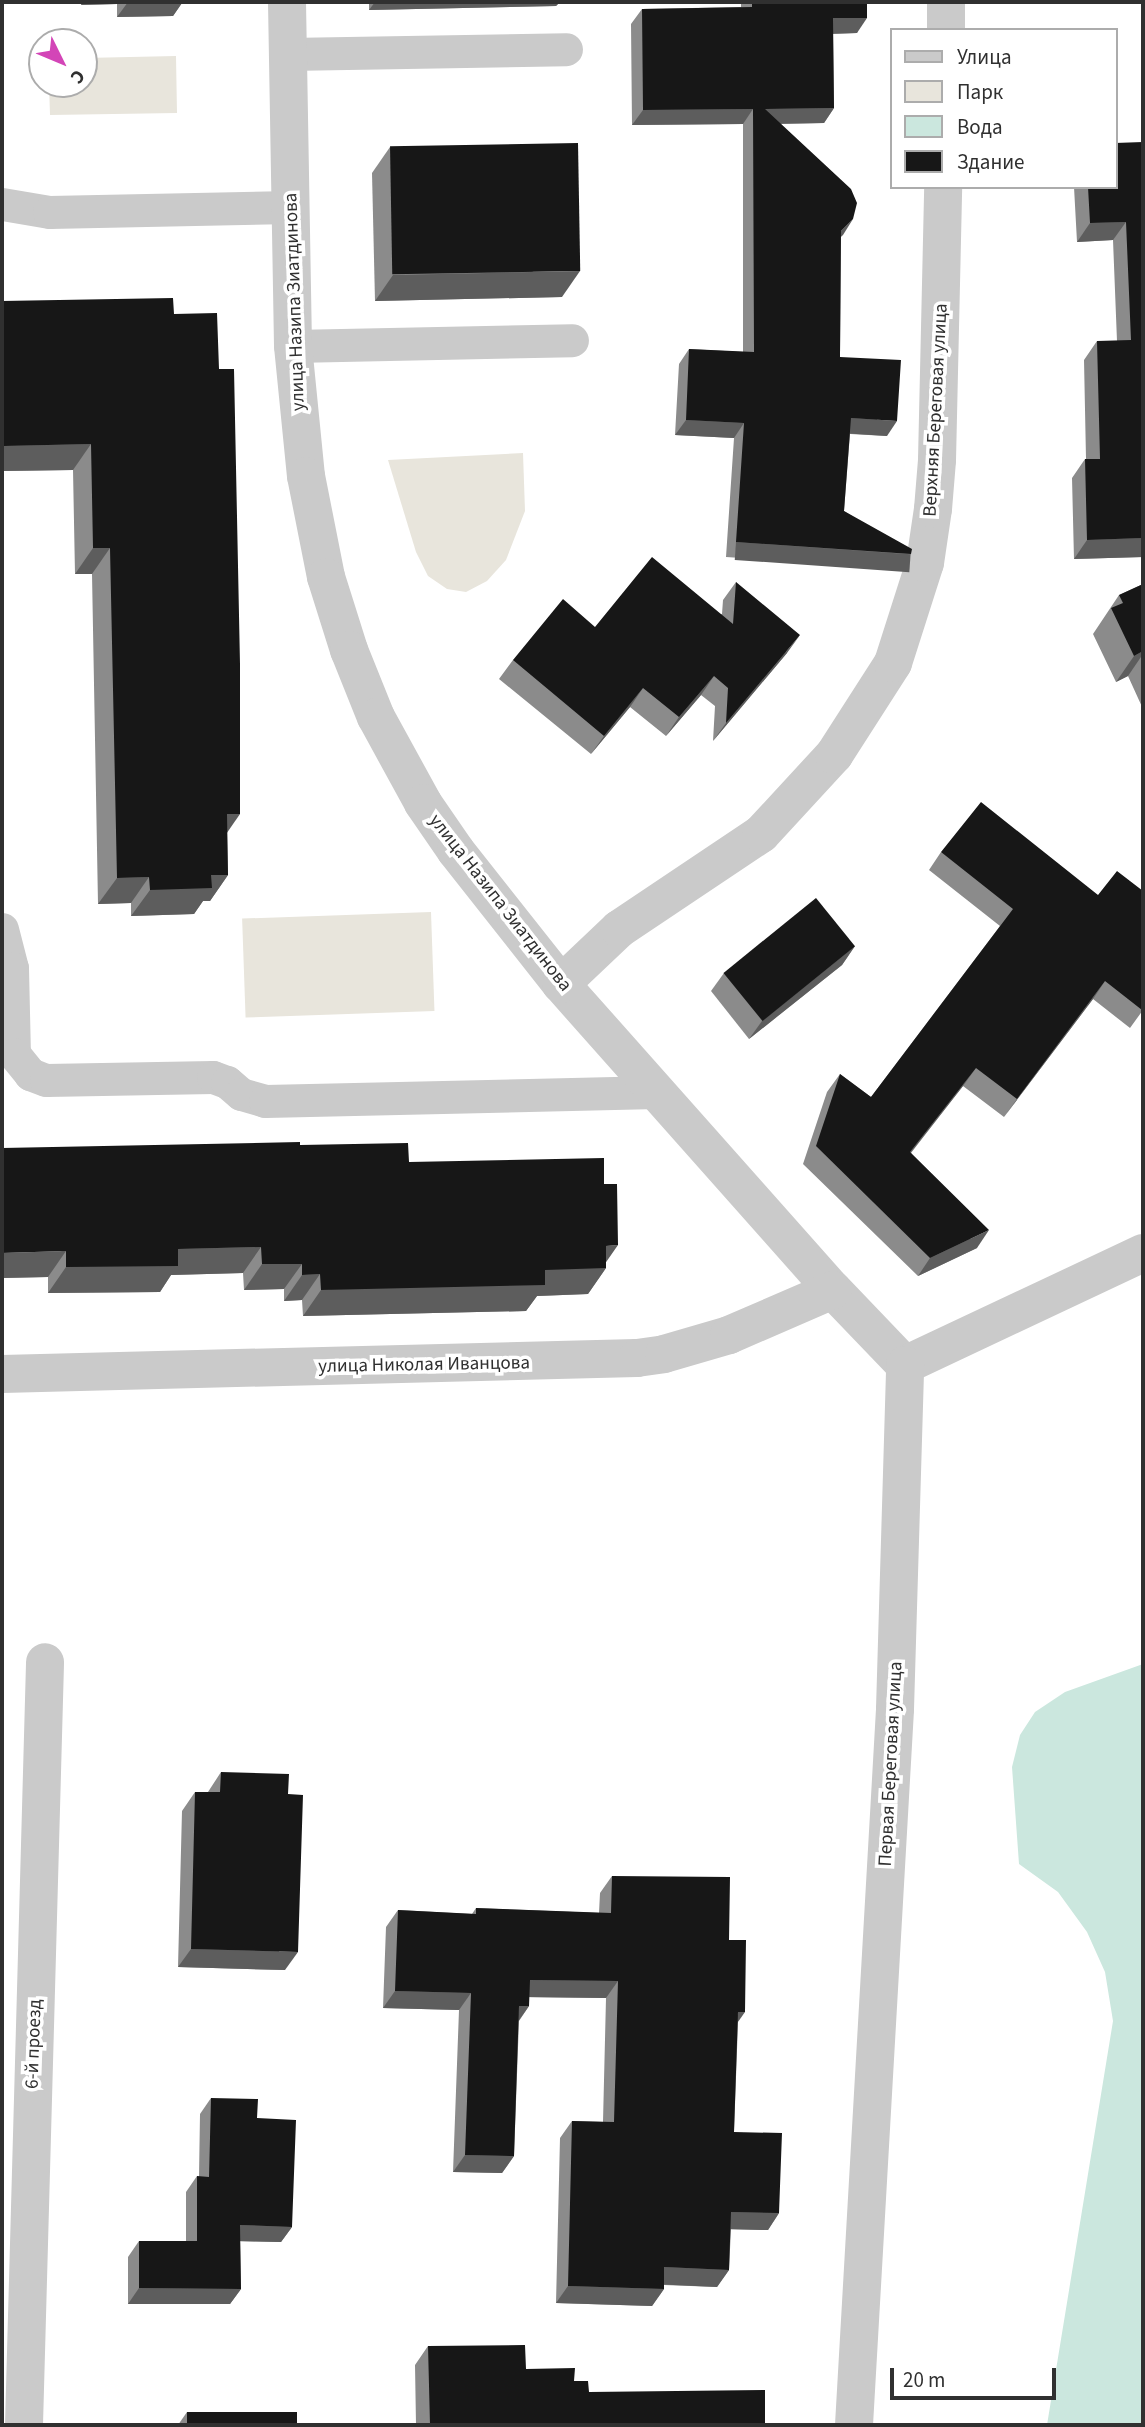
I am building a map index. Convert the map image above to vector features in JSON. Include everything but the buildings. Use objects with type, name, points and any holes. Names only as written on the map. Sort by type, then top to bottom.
[{"type":"street","name":"улица Назипа Зиатдинова","points":[[287,2],[293,346],[306,476],[326,577],[349,650],[376,717],[423,803],[456,851],[561,984],[833,1290],[905,1366]]},
{"type":"street","points":[[946,2],[946,28]]},
{"type":"street","name":"Верхняя Береговая улица","points":[[561,984],[619,929],[761,834],[834,755],[893,663],[925,563],[933,509],[937,460],[943,189]]},
{"type":"street","points":[[905,1366],[1143,1253]]},
{"type":"street","name":"улица Николая Иванцова","points":[[2,1374],[637,1358],[674,1351],[729,1335],[833,1290]]},
{"type":"street","name":"Первая Береговая улица","points":[[854,2425],[895,1709],[905,1366]]},
{"type":"street","name":"6-й проезд","points":[[24,2425],[45,1662]]},
{"type":"lane","points":[[288,54],[566,49]]},
{"type":"lane","points":[[2,204],[49,212],[291,207]]},
{"type":"lane","points":[[293,346],[572,340]]},
{"type":"lane","points":[[2,929],[12,968],[14,1054],[30,1074],[47,1080],[213,1077],[227,1082],[241,1094],[265,1101],[657,1092]]},
{"type":"green space","points":[[176,56],[177,113],[50,115],[49,98],[98,98],[98,58]]},
{"type":"green space","points":[[523,453],[525,511],[506,560],[487,581],[466,592],[447,589],[428,576],[416,552],[388,460]]},
{"type":"green space","points":[[431,912],[434,1011],[246,1018],[242,919]]},
{"type":"water","points":[[1143,1664],[1143,2425],[1047,2425],[1113,2021],[1105,1972],[1087,1932],[1058,1892],[1019,1864],[1012,1767],[1020,1735],[1035,1712],[1065,1692]]}]
